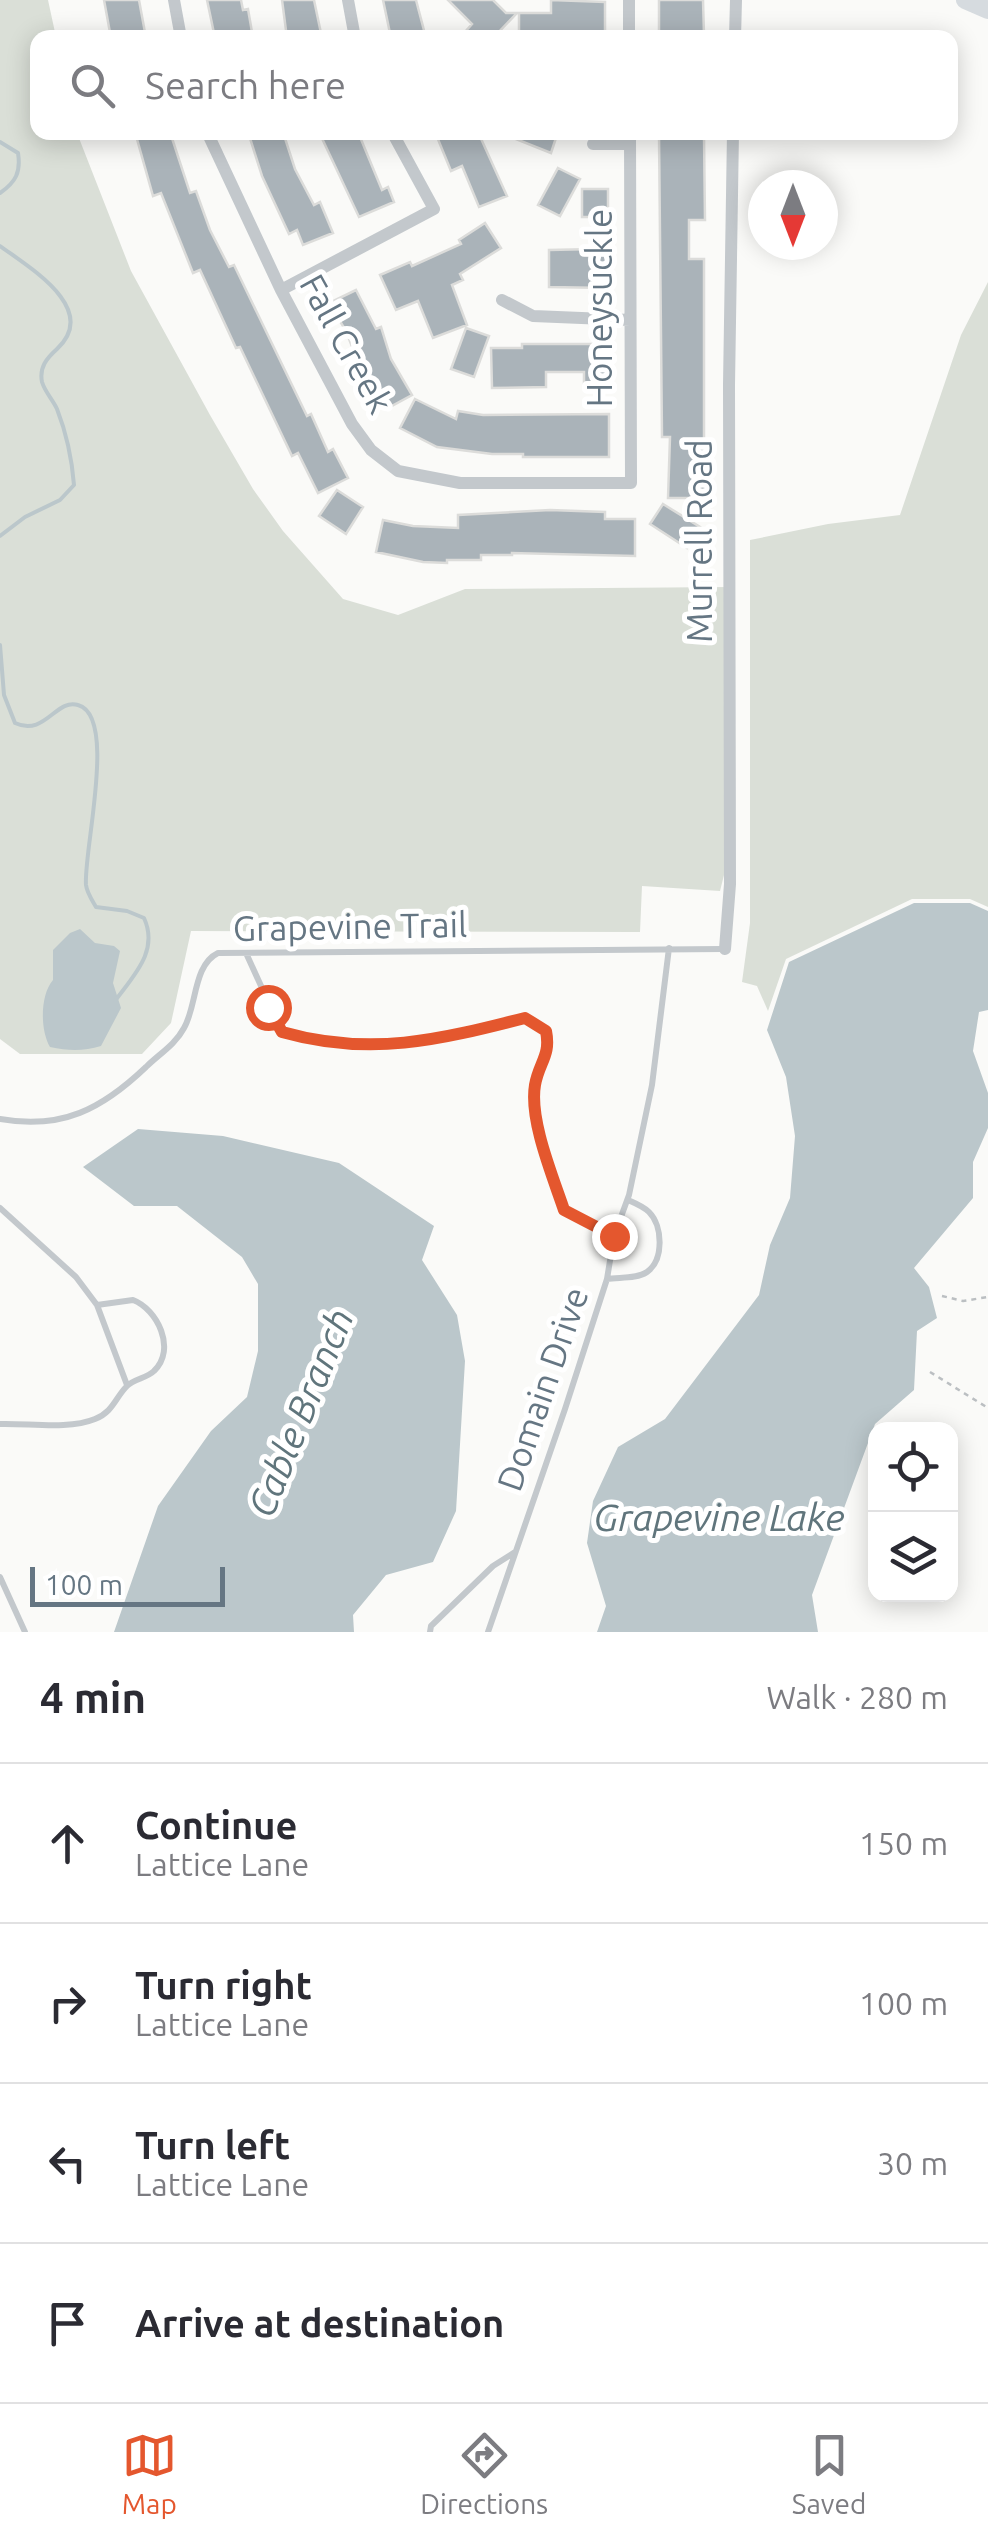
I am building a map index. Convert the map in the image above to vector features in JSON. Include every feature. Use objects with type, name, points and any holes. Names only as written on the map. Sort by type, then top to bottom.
[{"type":"main road","points":[[965,0],[988,10]]},
{"type":"street","points":[[174,0],[180,30]]},
{"type":"street","points":[[348,0],[354,30]]},
{"type":"street","points":[[629,0],[629,30]]},
{"type":"street","points":[[735,30],[736,0]]},
{"type":"street","name":"Fall Creek","points":[[211,140],[282,290],[352,424],[371,450],[398,471],[460,483],[631,483]]},
{"type":"street","points":[[282,290],[434,209],[396,140]]},
{"type":"street","points":[[593,144],[618,140]]},
{"type":"street","name":"Honeysuckle","points":[[630,140],[631,483]]},
{"type":"street","name":"Murrell Road","points":[[724,949],[730,884],[733,140]]},
{"type":"street","points":[[502,300],[533,316],[630,320]]},
{"type":"lane","name":"Domain Drive","points":[[488,1632],[607,1279],[614,1236],[628,1200],[652,1085],[669,948]]},
{"type":"lane","name":"Grapevine Trail","points":[[0,1119],[28,1124],[49,1122],[81,1114],[110,1098],[168,1049],[186,1027],[202,973],[210,957],[218,953],[724,949]]},
{"type":"lane","points":[[246,953],[282,1032],[304,1038],[334,1045],[412,1043],[476,1032],[525,1018],[546,1031],[549,1048],[535,1084],[534,1108],[564,1210],[614,1236]]},
{"type":"lane","points":[[607,1279],[642,1276],[652,1269],[658,1253],[658,1224],[647,1210],[628,1200]]},
{"type":"lane","points":[[0,1208],[76,1277],[97,1305],[127,1386]]},
{"type":"lane","points":[[0,1424],[79,1423],[96,1419],[112,1409],[127,1386],[158,1367],[162,1328],[142,1304],[119,1300],[97,1305]]},
{"type":"lane","points":[[430,1632],[493,1566],[516,1552]]},
{"type":"lane","points":[[0,1576],[25,1632]]},
{"type":"path","points":[[942,1296],[963,1300],[988,1297]]},
{"type":"path","points":[[930,1372],[988,1408]]},
{"type":"shaded area","points":[[0,0],[48,0],[54,30],[30,30],[30,140],[80,140],[131,271],[210,415],[253,489],[283,531],[343,599],[398,615],[465,589],[730,587],[724,875],[720,891],[642,886],[640,932],[191,931],[171,1023],[142,1054],[20,1054],[0,1039]]},
{"type":"shaded area","points":[[988,282],[988,907],[970,899],[912,899],[786,959],[768,1011],[757,986],[742,982],[750,923],[750,540],[900,515],[961,335]]},
{"type":"water","name":"Grapevine Lake","points":[[914,903],[970,903],[988,911],[988,1010],[979,1012],[973,1051],[988,1093],[988,1128],[973,1162],[973,1198],[914,1268],[929,1287],[937,1318],[917,1331],[914,1390],[877,1422],[868,1422],[868,1443],[812,1595],[818,1632],[597,1632],[606,1606],[587,1543],[593,1501],[618,1447],[665,1419],[759,1295],[770,1245],[790,1198],[795,1136],[786,1077],[767,1030],[789,962]]},
{"type":"water","points":[[80,929],[95,943],[120,951],[113,983],[121,1008],[101,1046],[76,1050],[50,1047],[43,1013],[53,980],[53,950]]},
{"type":"water","points":[[138,1129],[223,1136],[339,1163],[434,1226],[422,1260],[457,1315],[465,1361],[456,1511],[433,1562],[386,1575],[353,1615],[354,1632],[114,1632],[158,1506],[211,1431],[247,1397],[258,1351],[258,1284],[242,1257],[177,1206],[134,1206],[83,1167]]},
{"type":"building","points":[[104,0],[139,0],[145,30],[110,30]]},
{"type":"building","points":[[207,0],[241,0],[243,10],[248,9],[252,30],[213,30]]},
{"type":"building","points":[[282,0],[314,0],[320,30],[286,30]]},
{"type":"building","points":[[383,0],[416,0],[424,30],[389,30]]},
{"type":"building","points":[[448,0],[493,0],[506,13],[517,13],[501,30],[467,30],[472,24]]},
{"type":"building","points":[[551,0],[605,2],[605,30],[519,30],[519,13],[551,13]]},
{"type":"building","points":[[659,0],[703,0],[704,30],[659,30]]},
{"type":"building","points":[[137,140],[173,140],[190,193],[196,191],[210,230],[229,267],[234,265],[307,416],[311,414],[328,452],[333,449],[348,478],[318,493],[298,453],[292,456],[200,270],[193,273],[161,193],[153,196]]},
{"type":"building","points":[[251,140],[286,140],[295,169],[314,205],[320,202],[333,233],[303,245],[297,230],[289,234],[262,176]]},
{"type":"building","points":[[323,140],[361,140],[382,190],[388,187],[394,202],[359,217]]},
{"type":"building","points":[[438,140],[482,140],[507,196],[479,207],[462,166],[451,171]]},
{"type":"building","points":[[518,140],[555,140],[551,153]]},
{"type":"building","points":[[659,140],[704,140],[705,220],[689,220],[689,259],[704,259],[704,473],[708,473],[708,498],[668,498],[670,437],[662,437]]},
{"type":"building","points":[[558,168],[580,179],[560,216],[538,205]]},
{"type":"building","points":[[582,189],[608,189],[608,217],[582,217]]},
{"type":"building","points":[[485,223],[501,248],[460,274],[463,280],[452,285],[467,325],[433,338],[418,301],[396,310],[380,275],[410,262],[412,266],[461,244],[459,240]]},
{"type":"building","points":[[595,249],[595,254],[607,254],[607,288],[549,287],[549,250]]},
{"type":"building","points":[[356,290],[376,329],[381,327],[391,359],[412,395],[388,408],[365,369],[361,370],[346,331],[329,303]]},
{"type":"building","points":[[466,328],[489,336],[474,377],[451,369]]},
{"type":"building","points":[[522,344],[608,344],[608,384],[584,384],[584,372],[546,372],[546,387],[492,388],[491,348],[522,348]]},
{"type":"building","points":[[415,399],[456,419],[458,411],[483,415],[609,414],[609,457],[523,457],[437,447],[400,428]]},
{"type":"building","points":[[337,490],[363,507],[346,534],[319,516]]},
{"type":"building","points":[[663,504],[700,527],[687,548],[650,524]]},
{"type":"building","points":[[550,510],[605,512],[605,519],[635,519],[635,556],[512,553],[447,563],[376,552],[383,520],[458,528],[458,515]]},
{"type":"waterway","name":"Cable Branch","points":[[0,142],[18,153],[19,160],[16,176],[0,193]]},
{"type":"waterway","name":"Cable Branch","points":[[0,246],[43,278],[66,305],[70,319],[68,334],[45,363],[41,377],[63,427],[74,485],[60,500],[25,517],[0,536]]},
{"type":"waterway","name":"Cable Branch","points":[[0,645],[4,695],[15,723],[34,725],[70,704],[90,715],[96,733],[96,787],[87,888],[96,907],[127,911],[144,918],[148,930],[142,962],[115,1001]]},
{"type":"route","points":[[268,1007],[282,1032],[334,1045],[412,1043],[476,1032],[525,1018],[546,1031],[549,1048],[535,1084],[534,1108],[552,1174],[564,1210],[614,1236]]}]
